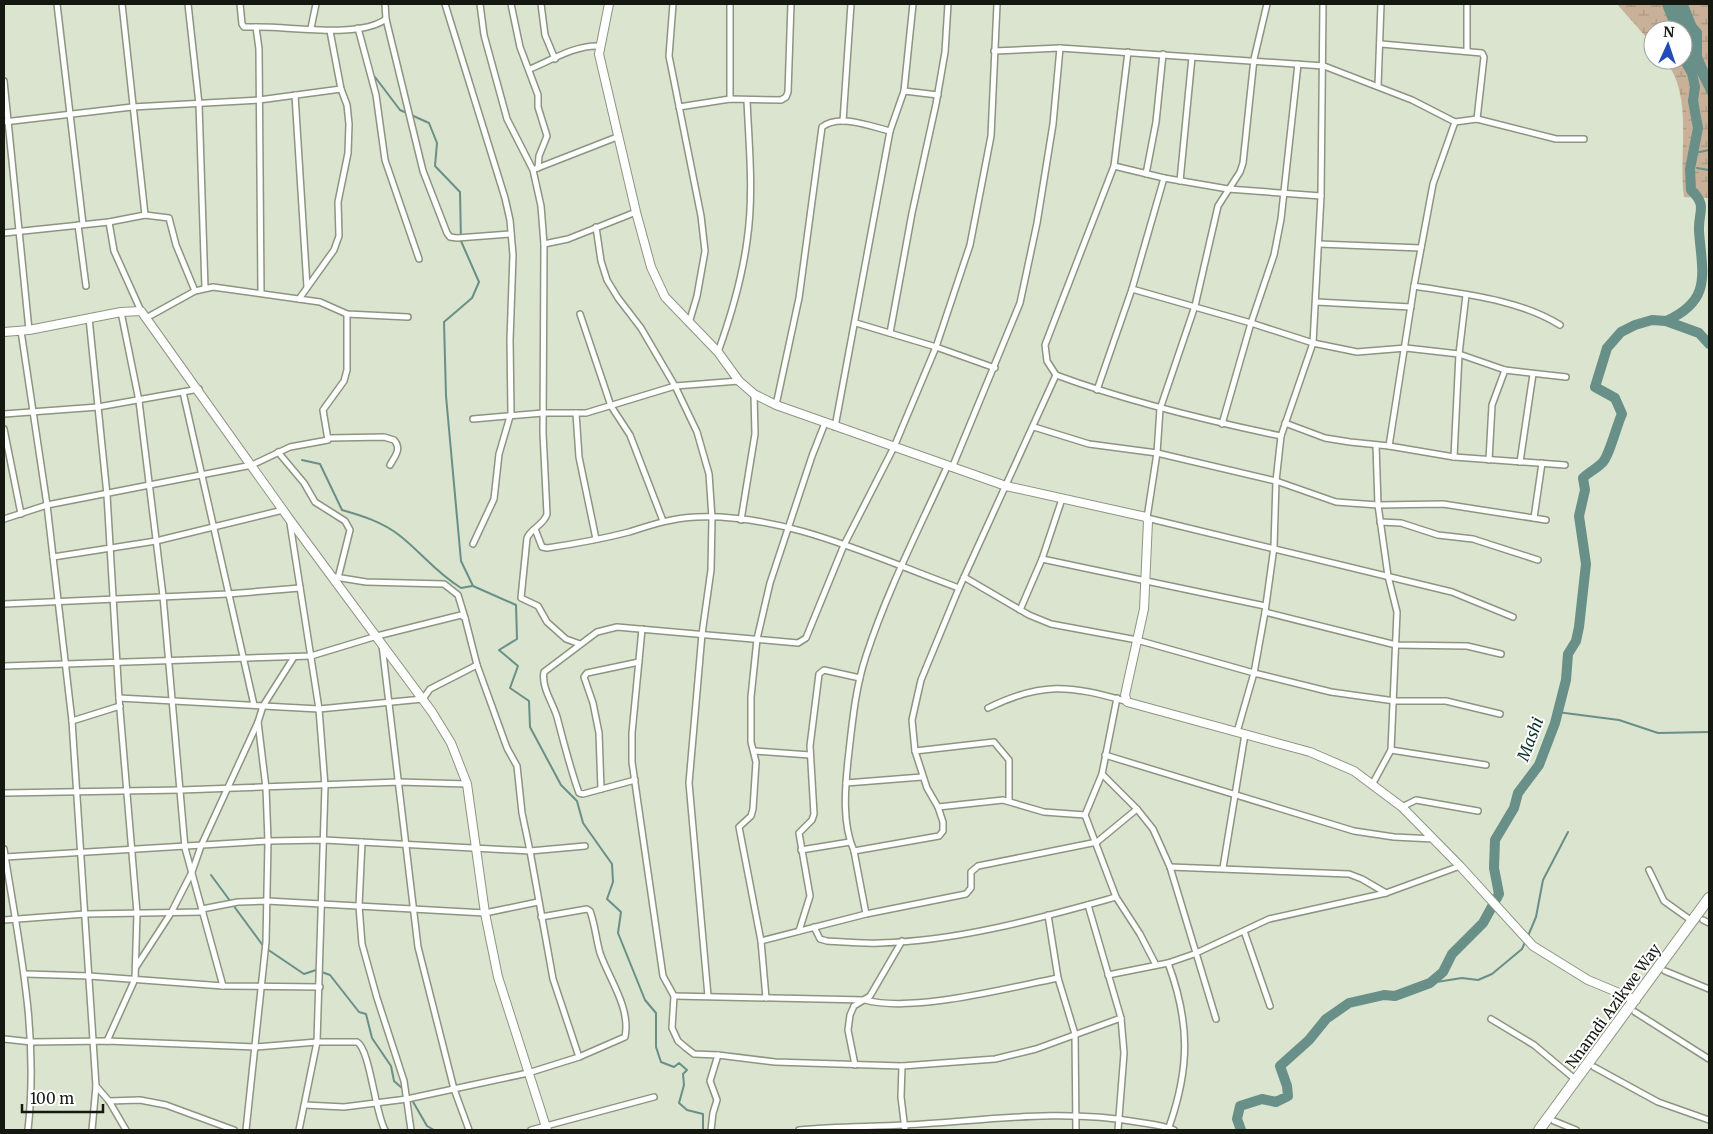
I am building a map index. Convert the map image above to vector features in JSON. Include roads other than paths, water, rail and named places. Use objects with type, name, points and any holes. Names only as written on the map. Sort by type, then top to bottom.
[{"type":"highway","name":"Nnamdi Azikwe Way","points":[[1539,1130],[1636,1000],[1702,921],[1709,898]]},
{"type":"highway","name":"Nnamdi Azikwe Way","points":[[1547,1130],[1709,910]]},
{"type":"street","points":[[58,4],[86,286]]},
{"type":"street","points":[[122,4],[145,215]]},
{"type":"street","points":[[188,4],[199,104],[206,288]]},
{"type":"street","points":[[240,4],[244,27],[310,28],[330,31],[375,25],[386,19]]},
{"type":"street","points":[[310,28],[316,4]]},
{"type":"street","points":[[385,4],[386,19],[423,171],[447,234],[457,238],[511,234]]},
{"type":"street","points":[[445,4],[497,167],[510,220],[511,234],[510,417],[499,454],[494,499],[473,544]]},
{"type":"street","points":[[480,4],[484,35],[507,119],[535,169],[544,244],[543,413],[547,514],[546,519],[527,538],[521,598],[538,606],[547,622],[566,639],[580,644]]},
{"type":"street","points":[[511,4],[520,47],[530,69],[538,95],[539,113],[547,136],[535,169]]},
{"type":"street","points":[[541,4],[545,35],[555,59]]},
{"type":"street","points":[[609,4],[599,46],[618,136],[651,267],[665,297],[718,352],[739,382],[754,394],[776,405],[825,423],[949,468],[1006,486],[1274,547],[1452,592],[1513,617]]},
{"type":"street","points":[[673,4],[669,56],[702,216],[705,251],[697,296],[688,323]]},
{"type":"street","points":[[730,4],[730,99]]},
{"type":"street","points":[[679,108],[730,99],[781,100],[787,95],[791,4]]},
{"type":"street","points":[[843,120],[851,4]]},
{"type":"street","points":[[835,426],[856,324],[890,131],[904,91],[913,4]]},
{"type":"street","points":[[890,333],[912,213],[938,95],[948,4]]},
{"type":"street","points":[[635,780],[583,794],[579,793],[561,739],[557,717],[543,679],[544,672],[580,644],[606,628],[642,628],[802,642],[844,545],[894,447],[936,347],[972,236],[991,136],[997,4]]},
{"type":"street","points":[[1156,964],[1140,934],[1116,897],[1085,814],[1102,774],[1104,755],[1144,610],[1147,580],[1147,518],[1157,453],[1160,409],[1195,306],[1218,206],[1240,172],[1243,163],[1254,60],[1267,4]]},
{"type":"street","points":[[1223,868],[1241,733],[1254,673],[1274,547],[1276,481],[1281,436],[1312,343],[1321,196],[1324,4]]},
{"type":"street","points":[[1378,86],[1381,4]]},
{"type":"street","points":[[1467,4],[1467,51]]},
{"type":"street","points":[[256,28],[259,49],[262,293]]},
{"type":"street","points":[[358,28],[376,95],[385,160],[418,259]]},
{"type":"street","points":[[299,299],[338,243],[338,202],[348,153],[349,124],[347,105],[330,31]]},
{"type":"street","points":[[1381,44],[1482,53],[1484,57],[1477,120]]},
{"type":"street","points":[[530,69],[587,46],[599,46]]},
{"type":"street","points":[[994,51],[1060,48],[1324,66],[1378,86],[1455,122],[1477,120],[1556,139],[1584,139]]},
{"type":"street","points":[[866,914],[854,850],[850,842],[846,783],[852,720],[860,678],[866,656],[902,567],[995,368],[1020,302],[1037,222],[1053,124],[1060,48]]},
{"type":"street","points":[[1128,52],[1114,166],[1045,345],[1048,361],[1056,375],[1098,390],[1160,409],[1281,436]]},
{"type":"street","points":[[1146,174],[1156,122],[1162,54]]},
{"type":"street","points":[[1180,181],[1192,57]]},
{"type":"street","points":[[1222,424],[1251,323],[1274,255],[1284,193],[1298,64]]},
{"type":"street","points":[[4,81],[32,413],[47,505],[72,721],[96,1086],[92,1130]]},
{"type":"street","points":[[6,122],[132,107],[259,100],[342,89]]},
{"type":"street","points":[[904,91],[938,95]]},
{"type":"street","points":[[295,95],[307,287]]},
{"type":"street","points":[[718,352],[729,321],[747,241],[751,189],[747,100]]},
{"type":"street","points":[[776,405],[799,298],[820,134],[827,123],[843,120],[890,131]]},
{"type":"street","points":[[1389,446],[1406,348],[1414,286],[1433,184],[1455,122]]},
{"type":"street","points":[[535,169],[618,136]]},
{"type":"street","points":[[1114,166],[1164,178],[1228,189],[1321,196]]},
{"type":"street","points":[[1098,390],[1132,289],[1164,178]]},
{"type":"street","points":[[544,244],[568,239],[636,212]]},
{"type":"street","points":[[4,234],[108,222],[145,215],[170,219],[176,245],[195,291]]},
{"type":"street","points":[[108,222],[114,251],[141,311],[148,317],[290,520],[335,577],[423,699],[451,743],[467,784],[485,913],[506,1009],[546,1128]]},
{"type":"street","points":[[596,227],[600,261],[607,280],[641,328],[675,386],[704,452],[708,474],[712,518],[711,570],[702,634],[689,783],[708,996]]},
{"type":"street","points":[[1319,244],[1421,248]]},
{"type":"street","points":[[148,317],[195,291],[213,286],[320,302],[347,314],[408,317]]},
{"type":"street","points":[[1414,286],[1466,295],[1538,312],[1560,325]]},
{"type":"street","points":[[1132,289],[1195,306],[1312,343],[1357,352],[1406,348],[1459,354],[1505,370],[1566,377]]},
{"type":"street","points":[[1454,457],[1459,354],[1466,295]]},
{"type":"street","points":[[1316,302],[1411,307]]},
{"type":"street","points":[[4,332],[25,330],[121,312],[141,311]]},
{"type":"street","points":[[121,312],[139,401],[163,596],[174,700],[185,848],[223,986]]},
{"type":"street","points":[[329,438],[323,410],[344,381],[347,370],[347,314]]},
{"type":"street","points":[[580,314],[611,406],[630,435],[663,521]]},
{"type":"street","points":[[89,318],[107,495],[115,598],[119,698],[137,914],[135,979],[107,1041]]},
{"type":"street","points":[[856,324],[936,347],[995,368]]},
{"type":"street","points":[[1488,460],[1492,405],[1505,370]]},
{"type":"street","points":[[1520,462],[1533,374]]},
{"type":"street","points":[[854,850],[940,836],[943,831],[943,822],[938,807],[922,777],[915,751],[912,720],[921,680],[959,588],[1034,427],[1056,375]]},
{"type":"street","points":[[473,420],[543,413],[593,412],[675,386],[739,382]]},
{"type":"street","points":[[4,414],[98,407],[199,389]]},
{"type":"street","points":[[183,392],[200,476],[254,705]]},
{"type":"street","points":[[741,520],[754,434],[754,394]]},
{"type":"street","points":[[576,413],[579,457],[596,539]]},
{"type":"street","points":[[766,998],[761,941],[739,827],[751,816],[754,809],[756,762],[755,751],[751,742],[751,697],[757,639],[770,583],[825,423]]},
{"type":"street","points":[[1285,423],[1325,438],[1454,457],[1565,465]]},
{"type":"street","points":[[1034,427],[1089,444],[1157,453],[1276,481],[1336,502],[1378,505],[1443,504],[1546,520]]},
{"type":"street","points":[[4,429],[21,514]]},
{"type":"street","points":[[4,519],[47,505],[252,466],[278,452],[306,442],[326,441],[329,438],[384,437],[394,440],[398,446],[397,453],[390,465]]},
{"type":"street","points":[[1373,783],[1391,750],[1395,701],[1396,645],[1396,603],[1388,576],[1380,522],[1376,445]]},
{"type":"street","points":[[278,452],[299,476],[315,502],[345,521],[349,526],[350,530],[335,577]]},
{"type":"street","points":[[1534,518],[1542,463]]},
{"type":"street","points":[[1020,610],[1042,559],[1062,499]]},
{"type":"street","points":[[52,557],[156,541],[283,510]]},
{"type":"street","points":[[535,529],[544,548],[596,539],[663,521],[696,517],[741,520],[788,529],[844,545],[959,588]]},
{"type":"street","points":[[290,520],[319,709],[325,786],[323,904],[317,1042],[299,1130]]},
{"type":"street","points":[[1380,522],[1401,523],[1438,535],[1473,539],[1538,560]]},
{"type":"street","points":[[1042,559],[1147,580],[1265,609],[1396,645],[1467,646],[1501,654]]},
{"type":"street","points":[[335,577],[366,582],[444,584],[458,595],[477,665],[507,748],[517,766],[522,814],[553,979],[580,1056]]},
{"type":"street","points":[[964,577],[1020,610],[1051,624],[1137,640],[1254,673],[1331,692],[1395,701],[1446,701],[1500,714]]},
{"type":"street","points":[[4,604],[228,594],[300,588]]},
{"type":"street","points":[[4,666],[311,656],[376,636],[457,615],[465,618]]},
{"type":"street","points":[[642,628],[632,733],[632,762],[662,976],[674,996],[672,1028],[678,1041],[694,1054],[718,1054],[775,1062],[902,1066],[995,1059],[1036,1049],[1121,1018]]},
{"type":"street","points":[[382,644],[418,947],[454,1089],[469,1130]]},
{"type":"street","points":[[136,967],[171,913],[192,872],[201,846],[258,722],[263,706],[294,657]]},
{"type":"street","points":[[601,789],[598,733],[593,703],[584,677],[587,673],[638,662]]},
{"type":"street","points":[[119,698],[319,709],[389,704],[423,699],[430,689],[477,665]]},
{"type":"street","points":[[799,931],[810,896],[799,833],[812,820],[814,814],[810,755],[819,674],[824,670],[860,678]]},
{"type":"street","points":[[988,708],[1012,696],[1049,688],[1078,690],[1121,699],[1332,760],[1373,783],[1402,806],[1533,946],[1588,980],[1636,1000]]},
{"type":"street","points":[[72,721],[120,706]]},
{"type":"street","points":[[246,1130],[256,1047],[259,987],[266,942],[268,841],[266,788],[258,722]]},
{"type":"street","points":[[915,751],[994,742],[1010,760],[1009,801]]},
{"type":"street","points":[[1391,750],[1486,765]]},
{"type":"street","points":[[755,751],[810,755]]},
{"type":"street","points":[[1104,755],[1354,831],[1394,837],[1434,839]]},
{"type":"street","points":[[1102,774],[1137,809],[1153,829],[1170,868],[1194,954],[1216,1019]]},
{"type":"street","points":[[846,783],[922,777]]},
{"type":"street","points":[[4,793],[266,788],[398,782],[467,784]]},
{"type":"street","points":[[1402,806],[1416,800],[1478,811]]},
{"type":"street","points":[[938,807],[1009,801],[1044,812],[1085,814]]},
{"type":"street","points":[[761,941],[866,914],[966,894],[971,888],[971,872],[978,866],[1097,842],[1137,809]]},
{"type":"street","points":[[5,857],[133,849],[185,848],[268,841],[324,840],[530,851],[584,846]]},
{"type":"street","points":[[362,842],[359,906],[365,958],[404,1081],[412,1130]]},
{"type":"street","points":[[801,850],[850,842]]},
{"type":"street","points":[[4,849],[14,918],[26,974],[32,1042],[32,1092],[28,1130]]},
{"type":"street","points":[[1108,975],[1168,962],[1194,954],[1269,919],[1386,893],[1460,866]]},
{"type":"street","points":[[1170,868],[1223,868],[1349,874],[1386,893]]},
{"type":"street","points":[[1649,870],[1664,901],[1702,921]]},
{"type":"street","points":[[814,927],[820,939],[827,941],[880,943],[946,937],[1048,915],[1116,897]]},
{"type":"street","points":[[4,920],[85,914],[171,913],[203,910],[238,902],[267,901],[485,913],[538,902]]},
{"type":"street","points":[[1088,905],[1121,1018],[1124,1053],[1123,1086],[1117,1118],[1118,1130]]},
{"type":"street","points":[[305,1105],[338,1107],[407,1099],[528,1072],[580,1056],[625,1037],[623,1006],[600,953],[590,911],[587,909],[541,917]]},
{"type":"street","points":[[1048,915],[1058,978],[1075,1034],[1076,1130]]},
{"type":"street","points":[[1244,931],[1270,1006]]},
{"type":"street","points":[[855,1065],[848,1030],[854,1006],[870,996],[902,941]]},
{"type":"street","points":[[799,1130],[905,1128],[983,1118],[1076,1115],[1117,1118],[1171,1129],[1178,1102],[1185,1050],[1185,1020],[1179,992],[1168,962]]},
{"type":"street","points":[[1665,971],[1709,989]]},
{"type":"street","points":[[26,974],[89,976],[223,986],[320,988]]},
{"type":"street","points":[[674,996],[865,1000],[879,1004],[902,1004],[978,994],[1058,978]]},
{"type":"street","points":[[1635,1012],[1709,1059]]},
{"type":"street","points":[[1491,1019],[1534,1045],[1576,1081]]},
{"type":"street","points":[[4,1039],[32,1042],[93,1043],[107,1041],[256,1047],[317,1042],[357,1042],[361,1044],[375,1103],[385,1130]]},
{"type":"street","points":[[710,1130],[717,1100],[710,1081],[718,1054]]},
{"type":"street","points":[[902,1066],[901,1098],[905,1128]]},
{"type":"street","points":[[1594,1067],[1658,1102],[1709,1120]]},
{"type":"street","points":[[96,1086],[109,1101],[126,1130]]},
{"type":"street","points":[[531,1130],[546,1128],[654,1097]]},
{"type":"street","points":[[109,1101],[140,1100],[166,1104],[234,1130]]},
{"type":"street","points":[[1554,1121],[1576,1130]]},
{"type":"water","points":[[1669,4],[1688,4],[1696,24],[1702,31],[1702,56],[1709,72],[1709,97],[1693,67],[1693,20],[1678,20]]},
{"type":"waterway","points":[[1667,4],[1673,20]]},
{"type":"waterway","points":[[1666,321],[1681,313],[1691,304],[1698,294],[1701,284],[1702,260],[1699,231],[1701,205],[1691,190],[1690,169],[1698,128],[1693,101],[1695,87],[1690,70]]},
{"type":"waterway","points":[[375,77],[400,110],[429,123],[437,143],[435,166],[460,192],[461,241],[479,282],[472,298],[444,322],[446,396],[461,561],[473,586],[516,605],[517,639],[499,650],[518,666],[510,688],[529,701],[530,727],[561,785],[577,801],[583,823],[612,864],[613,882],[607,899],[621,912],[618,933],[645,1000],[656,1013],[656,1047],[661,1062],[674,1067],[679,1063],[687,1070],[683,1074],[684,1085],[679,1103],[687,1110],[703,1114],[703,1130]]},
{"type":"waterway","points":[[1695,153],[1709,150]]},
{"type":"waterway","points":[[1697,168],[1709,170]]},
{"type":"waterway","name":"Mashi","points":[[1241,1130],[1237,1119],[1240,1106],[1262,1099],[1276,1102],[1288,1096],[1287,1086],[1280,1066],[1309,1040],[1326,1019],[1349,1003],[1384,995],[1395,996],[1430,983],[1443,972],[1452,954],[1483,923],[1499,894],[1494,868],[1495,840],[1514,808],[1518,793],[1539,765],[1555,723],[1566,680],[1568,654],[1576,641],[1586,564],[1579,516],[1585,490],[1583,478],[1605,460],[1622,414],[1615,398],[1595,387],[1607,348],[1621,332],[1652,320],[1666,321],[1699,333],[1709,344]]},
{"type":"waterway","points":[[302,460],[320,464],[342,510],[386,526],[399,535],[452,582],[461,588],[472,586]]},
{"type":"waterway","points":[[1557,712],[1619,720],[1658,733],[1709,732]]},
{"type":"waterway","points":[[1528,936],[1536,917],[1543,880],[1568,832]]},
{"type":"waterway","points":[[211,875],[264,947],[304,974],[316,970],[330,975],[359,1012],[366,1014],[372,1038],[391,1066],[394,1081],[403,1089]]},
{"type":"waterway","points":[[1430,983],[1462,978],[1478,980],[1492,974],[1522,949],[1525,942]]},
{"type":"waterway","points":[[412,1100],[427,1126],[434,1130]]}]
